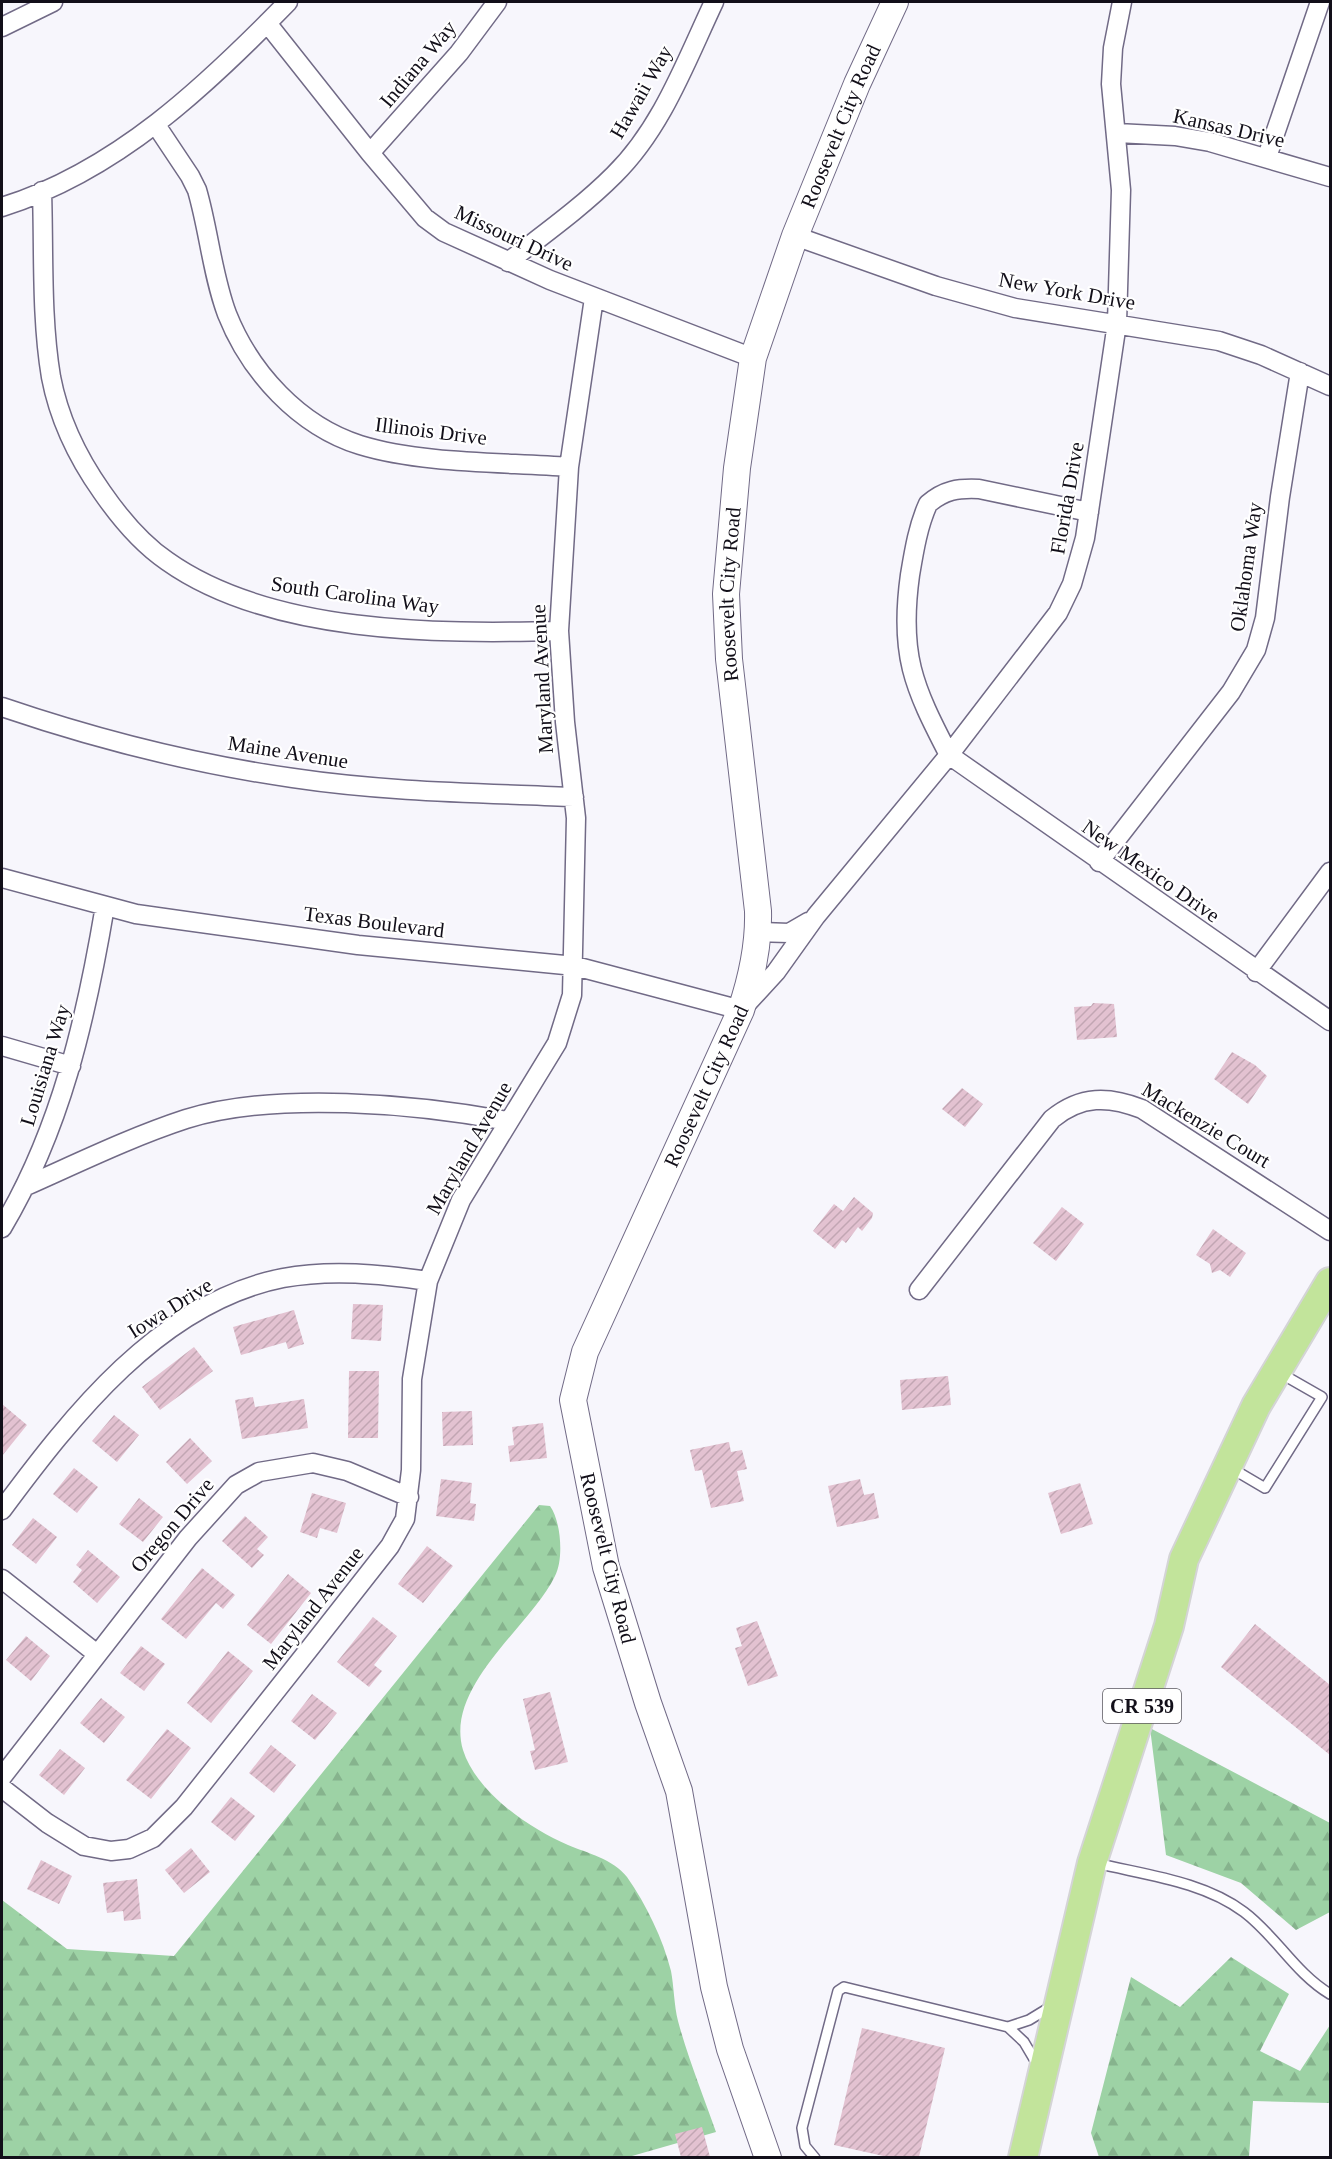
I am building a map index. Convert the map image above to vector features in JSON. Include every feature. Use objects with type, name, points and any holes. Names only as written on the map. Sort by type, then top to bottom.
[{"type":"main road","name":"CR 539","points":[[1023,2157],[1092,1863],[1168,1626],[1184,1558],[1275,1371],[1330,1282]]},
{"type":"street","points":[[2,27],[53,2]]},
{"type":"street","points":[[2,207],[42,191],[96,164],[156,125],[175,110],[288,2]]},
{"type":"street","name":"Indiana Way","points":[[370,153],[452,62],[497,2]]},
{"type":"street","name":"Hawaii Way","points":[[508,262],[615,175],[640,144],[668,98],[714,2]]},
{"type":"street","name":"Roosevelt City Road","points":[[768,2157],[730,2049],[714,1987],[701,1926],[682,1805],[606,1567],[573,1400],[585,1352],[741,1010],[754,966],[759,933],[729,659],[726,594],[737,468],[753,358],[795,236],[857,84],[895,2]]},
{"type":"street","name":"Florida Drive","points":[[741,1010],[776,972],[816,916],[949,755],[1058,613],[1079,562],[1089,512],[1117,323],[1121,213],[1117,133],[1111,84],[1113,48],[1122,2]]},
{"type":"street","points":[[1267,157],[1320,2]]},
{"type":"street","name":"Missouri Drive","points":[[267,23],[370,153],[435,225],[453,238],[594,298],[753,358]]},
{"type":"street","name":"Illinois Drive","points":[[156,125],[190,176],[196,190],[220,295],[229,317],[254,364],[285,400],[338,435],[379,450],[410,455],[568,467]]},
{"type":"street","name":"Kansas Drive","points":[[1117,133],[1175,136],[1267,157],[1330,177]]},
{"type":"street","name":"South Carolina Way","points":[[42,191],[47,334],[51,377],[57,402],[77,453],[88,473],[108,501],[148,546],[167,561],[219,590],[281,610],[340,620],[446,632],[559,631]]},
{"type":"street","name":"New York Drive","points":[[795,236],[899,274],[1015,308],[1219,341],[1330,386]]},
{"type":"street","name":"Maryland Avenue","points":[[2,1788],[63,1834],[93,1849],[111,1851],[129,1849],[159,1834],[184,1807],[390,1546],[405,1519],[409,1497],[412,1378],[428,1281],[461,1200],[551,1053],[564,1026],[572,995],[575,966],[577,838],[565,722],[559,631],[568,467],[594,298]]},
{"type":"street","name":"Oklahoma Way","points":[[1099,862],[1232,692],[1256,650],[1265,618],[1280,497],[1300,372]]},
{"type":"street","points":[[949,755],[918,690],[909,662],[905,636],[906,607],[913,556],[928,504],[949,490],[962,488],[979,489],[1089,512]]},
{"type":"street","name":"Maine Avenue","points":[[2,707],[88,735],[293,778],[456,792],[574,797]]},
{"type":"street","name":"New Mexico Drive","points":[[949,755],[1256,972],[1330,1021]]},
{"type":"street","points":[[1256,972],[1330,872]]},
{"type":"street","name":"Texas Boulevard","points":[[2,878],[136,914],[358,945],[575,966],[741,1010]]},
{"type":"street","name":"Louisiana Way","points":[[2,1228],[26,1186],[46,1140],[71,1066],[84,1018],[105,906]]},
{"type":"street","name":"Florida Drive","points":[[759,933],[789,933],[816,916]]},
{"type":"street","points":[[2,1046],[71,1066]]},
{"type":"street","name":"Mackenzie Court","points":[[918,1290],[1053,1119],[1076,1103],[1096,1099],[1121,1101],[1143,1109],[1330,1231]]},
{"type":"street","points":[[26,1186],[187,1119],[237,1108],[291,1104],[394,1105],[508,1121]]},
{"type":"street","name":"Iowa Drive","points":[[2,1510],[49,1446],[104,1383],[136,1355],[200,1311],[256,1286],[311,1275],[349,1273],[428,1281]]},
{"type":"street","name":"Oregon Drive","points":[[2,1777],[97,1653],[224,1495],[259,1472],[293,1464],[328,1466],[409,1497]]},
{"type":"street","points":[[2,1579],[97,1653]]},
{"type":"lane","points":[[1228,1466],[1265,1488],[1326,1398],[1275,1371]]},
{"type":"lane","points":[[1092,1863],[1202,1888],[1222,1898],[1245,1912],[1307,1977],[1330,1994]]},
{"type":"lane","points":[[1008,2027],[1029,2020],[1053,2006],[1064,1986]]},
{"type":"lane","points":[[815,2157],[805,2146],[802,2128],[838,1991],[844,1987],[1008,2027],[1024,2042],[1036,2058],[1042,2080]]},
{"type":"green space","points":[[539,1505],[550,1506],[557,1521],[560,1540],[558,1569],[543,1595],[477,1680],[466,1703],[461,1726],[463,1750],[480,1780],[506,1807],[553,1838],[615,1866],[634,1887],[653,1922],[668,1959],[678,2021],[716,2132],[625,2158],[2,2157],[2,1900],[67,1949],[174,1956]]},
{"type":"green space","points":[[1150,1728],[1330,1823],[1330,1912],[1296,1930],[1241,1883],[1166,1855]]},
{"type":"green space","points":[[1231,1957],[1289,1994],[1260,2051],[1300,2071],[1330,2025],[1330,2103],[1253,2101],[1249,2157],[1099,2157],[1091,2133],[1131,1977],[1180,2007]]},
{"type":"building","points":[[1093,1003],[1114,1004],[1117,1037],[1077,1040],[1074,1007],[1091,1006]]},
{"type":"building","points":[[1232,1052],[1255,1065],[1267,1076],[1248,1104],[1214,1079]]},
{"type":"building","points":[[962,1088],[983,1104],[965,1127],[942,1109]]},
{"type":"building","points":[[854,1197],[873,1213],[872,1218],[862,1231],[858,1227],[846,1243],[842,1240],[835,1249],[813,1231],[834,1204],[843,1211]]},
{"type":"building","points":[[1062,1207],[1084,1224],[1056,1261],[1033,1243]]},
{"type":"building","points":[[1213,1229],[1246,1253],[1230,1277],[1220,1270],[1212,1273],[1210,1264],[1196,1255]]},
{"type":"building","points":[[353,1304],[383,1305],[381,1341],[351,1339]]},
{"type":"building","points":[[294,1310],[304,1344],[288,1349],[286,1342],[241,1355],[233,1327]]},
{"type":"building","points":[[194,1347],[213,1371],[160,1410],[142,1387]]},
{"type":"building","points":[[349,1371],[379,1371],[378,1438],[348,1438]]},
{"type":"building","points":[[948,1376],[951,1405],[902,1410],[900,1380]]},
{"type":"building","points":[[253,1397],[255,1407],[304,1399],[308,1428],[242,1439],[235,1400]]},
{"type":"building","points":[[2,1404],[27,1425],[2,1456]]},
{"type":"building","points":[[472,1411],[473,1445],[443,1446],[442,1412]]},
{"type":"building","points":[[114,1415],[139,1435],[117,1462],[92,1441]]},
{"type":"building","points":[[543,1423],[547,1458],[510,1462],[508,1446],[514,1445],[512,1427]]},
{"type":"building","points":[[190,1438],[212,1461],[187,1484],[166,1462]]},
{"type":"building","points":[[729,1442],[731,1452],[742,1450],[747,1469],[737,1471],[744,1501],[711,1508],[702,1470],[695,1471],[690,1450]]},
{"type":"building","points":[[74,1468],[98,1487],[77,1513],[53,1494]]},
{"type":"building","points":[[441,1479],[472,1483],[470,1503],[476,1504],[474,1521],[436,1516]]},
{"type":"building","points":[[860,1479],[864,1495],[874,1493],[879,1518],[837,1527],[828,1486]]},
{"type":"building","points":[[1080,1483],[1093,1524],[1061,1534],[1048,1493]]},
{"type":"building","points":[[312,1493],[346,1503],[337,1533],[320,1528],[317,1538],[300,1532]]},
{"type":"building","points":[[139,1498],[163,1517],[143,1542],[119,1524]]},
{"type":"building","points":[[245,1516],[268,1537],[257,1549],[264,1555],[252,1568],[222,1541]]},
{"type":"building","points":[[33,1518],[57,1537],[36,1564],[12,1545]]},
{"type":"building","points":[[427,1546],[453,1566],[423,1603],[398,1584]]},
{"type":"building","points":[[88,1550],[120,1577],[97,1603],[73,1582],[82,1570],[76,1565]]},
{"type":"building","points":[[202,1568],[235,1595],[223,1609],[216,1603],[186,1639],[161,1619]]},
{"type":"building","points":[[288,1574],[311,1593],[271,1644],[247,1625]]},
{"type":"building","points":[[373,1617],[397,1636],[374,1665],[382,1671],[369,1687],[337,1662]]},
{"type":"building","points":[[757,1621],[778,1676],[748,1686],[735,1648],[742,1646],[736,1628]]},
{"type":"building","points":[[1255,1624],[1330,1685],[1330,1755],[1221,1667]]},
{"type":"building","points":[[26,1636],[50,1656],[31,1681],[6,1660]]},
{"type":"building","points":[[141,1646],[165,1664],[144,1691],[120,1673]]},
{"type":"building","points":[[228,1651],[253,1671],[211,1723],[187,1703]]},
{"type":"building","points":[[550,1692],[568,1762],[535,1770],[530,1751],[535,1750],[523,1699]]},
{"type":"building","points":[[312,1694],[337,1713],[315,1740],[291,1721]]},
{"type":"building","points":[[101,1698],[125,1717],[104,1743],[80,1723]]},
{"type":"building","points":[[167,1729],[191,1748],[151,1799],[126,1780]]},
{"type":"building","points":[[271,1745],[296,1765],[274,1793],[249,1773]]},
{"type":"building","points":[[60,1749],[85,1768],[64,1795],[39,1775]]},
{"type":"building","points":[[231,1797],[255,1816],[235,1841],[211,1822]]},
{"type":"building","points":[[191,1848],[210,1872],[184,1893],[165,1870]]},
{"type":"building","points":[[41,1860],[72,1876],[59,1904],[27,1889]]},
{"type":"building","points":[[137,1879],[141,1919],[124,1921],[123,1911],[107,1913],[103,1883]]},
{"type":"building","points":[[862,2028],[945,2048],[919,2157],[888,2157],[834,2145]]},
{"type":"building","points":[[702,2127],[710,2157],[681,2157],[675,2134]]}]
